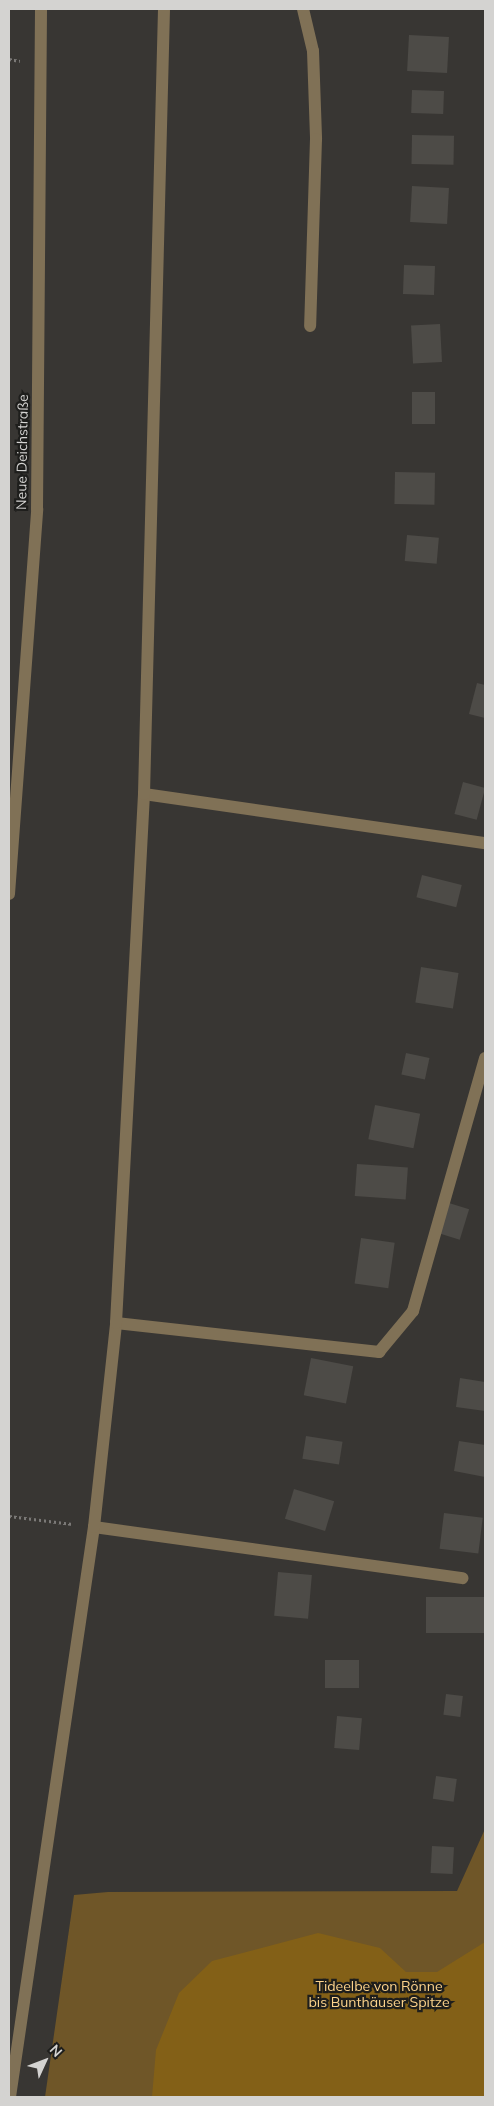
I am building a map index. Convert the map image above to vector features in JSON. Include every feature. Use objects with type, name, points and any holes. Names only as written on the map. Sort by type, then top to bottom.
[{"type":"street","name":"Neue Deichstraße","points":[[9,894],[37,509],[41,9]]},
{"type":"street","points":[[10,2097],[94,1527],[116,1323],[144,794],[164,9]]},
{"type":"street","points":[[303,9],[313,50],[316,139],[310,326]]},
{"type":"street","points":[[144,794],[485,843]]},
{"type":"street","points":[[116,1323],[379,1352],[412,1311],[485,1058]]},
{"type":"street","points":[[94,1527],[462,1578]]},
{"type":"path","points":[[9,1516],[94,1527]]},
{"type":"green space","name":"Tideelbe von Rönne bis Bunthäuser Spitze","points":[[485,1829],[485,2097],[45,2097],[74,1895],[108,1892],[457,1891]]},
{"type":"shaded area","points":[[318,1933],[380,1948],[406,1972],[437,1972],[485,1942],[485,2097],[152,2097],[156,2050],[179,1993],[212,1961]]},
{"type":"building","points":[[409,35],[449,37],[447,73],[407,71]]},
{"type":"building","points":[[412,90],[444,91],[443,114],[411,113]]},
{"type":"building","points":[[412,135],[454,136],[453,165],[411,164]]},
{"type":"building","points":[[412,186],[449,188],[447,224],[410,222]]},
{"type":"building","points":[[404,265],[435,266],[434,295],[403,294]]},
{"type":"building","points":[[440,324],[442,362],[413,363],[411,326]]},
{"type":"building","points":[[412,392],[435,392],[435,424],[412,424]]},
{"type":"building","points":[[395,472],[435,473],[434,505],[394,504]]},
{"type":"building","points":[[407,535],[439,538],[437,564],[405,561]]},
{"type":"building","points":[[477,683],[485,685],[485,718],[469,714]]},
{"type":"building","points":[[463,782],[485,788],[477,820],[454,814]]},
{"type":"building","points":[[422,875],[462,885],[456,907],[416,897]]},
{"type":"building","points":[[421,967],[459,973],[453,1009],[415,1003]]},
{"type":"building","points":[[406,1053],[429,1058],[425,1080],[401,1075]]},
{"type":"building","points":[[375,1105],[420,1114],[413,1148],[368,1139]]},
{"type":"building","points":[[357,1164],[408,1168],[406,1199],[355,1196]]},
{"type":"building","points":[[449,1203],[469,1209],[460,1240],[440,1234]]},
{"type":"building","points":[[361,1238],[395,1243],[388,1288],[355,1284]]},
{"type":"building","points":[[311,1358],[353,1366],[346,1404],[304,1395]]},
{"type":"building","points":[[460,1378],[485,1382],[485,1411],[456,1407]]},
{"type":"building","points":[[306,1436],[343,1442],[339,1465],[302,1459]]},
{"type":"building","points":[[459,1441],[485,1445],[485,1477],[454,1471]]},
{"type":"building","points":[[294,1489],[334,1501],[325,1531],[285,1519]]},
{"type":"building","points":[[444,1513],[483,1518],[478,1553],[440,1549]]},
{"type":"building","points":[[278,1572],[312,1575],[308,1619],[274,1616]]},
{"type":"building","points":[[426,1597],[484,1597],[484,1633],[426,1633]]},
{"type":"building","points":[[325,1660],[359,1660],[359,1688],[325,1688]]},
{"type":"building","points":[[446,1694],[463,1696],[460,1717],[443,1715]]},
{"type":"building","points":[[337,1716],[362,1718],[359,1750],[334,1748]]},
{"type":"building","points":[[436,1776],[457,1779],[454,1802],[433,1799]]},
{"type":"building","points":[[432,1846],[454,1847],[453,1874],[431,1873]]}]
